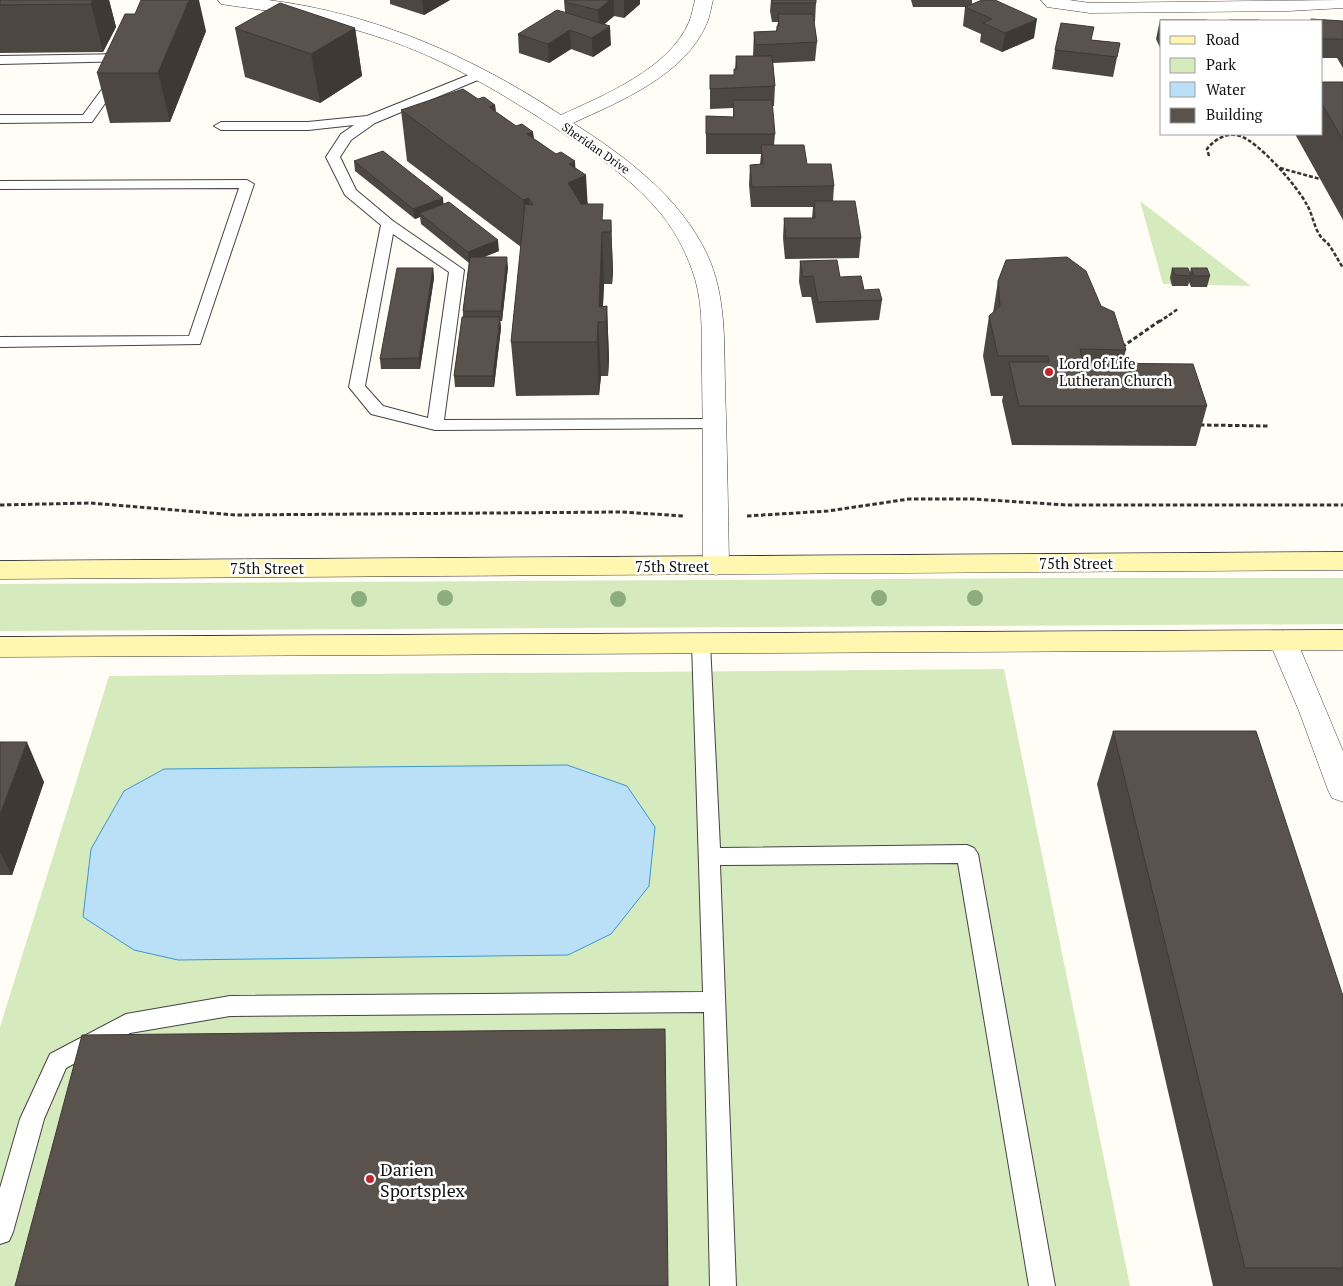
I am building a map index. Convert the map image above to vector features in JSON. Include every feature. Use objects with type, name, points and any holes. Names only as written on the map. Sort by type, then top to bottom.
[{"type":"main road","name":"75th Street","points":[[0,570],[1343,561]]},
{"type":"main road","points":[[0,647],[1343,640]]},
{"type":"street","name":"Sheridan Drive","points":[[227,0],[314,6],[356,25],[416,45],[481,74],[604,151],[640,180],[662,203],[696,255],[706,279],[711,305],[715,424],[716,566]]},
{"type":"street","points":[[560,122],[623,92],[665,63],[679,51],[691,36],[702,14],[704,0]]},
{"type":"street","points":[[1052,2],[1090,8],[1288,6],[1343,3]]},
{"type":"street","points":[[1283,641],[1313,711],[1343,790]]},
{"type":"lane","points":[[0,60],[134,54]]},
{"type":"lane","points":[[0,119],[87,119],[134,54]]},
{"type":"lane","points":[[435,425],[457,270],[388,224],[350,192],[333,158],[346,137],[370,120],[481,74]]},
{"type":"lane","points":[[221,126],[308,126],[370,120]]},
{"type":"lane","points":[[0,185],[246,184],[195,342],[0,342]]},
{"type":"lane","points":[[388,224],[357,387],[377,410],[435,425],[715,424]]},
{"type":"lane","points":[[701,643],[723,1286]]},
{"type":"lane","points":[[709,857],[967,854],[1042,1286]]},
{"type":"lane","points":[[0,1232],[32,1119],[58,1061],[126,1024],[230,1006],[714,1002]]},
{"type":"path","points":[[1209,156],[1207,149],[1213,141],[1227,135],[1240,136],[1248,140],[1279,168],[1308,206],[1320,236],[1329,245],[1343,268]]},
{"type":"path","points":[[1279,168],[1320,179]]},
{"type":"path","points":[[1120,348],[1178,309]]},
{"type":"path","points":[[1198,425],[1269,426]]},
{"type":"path","points":[[750,516],[828,511],[910,499],[973,499],[1067,505],[1343,505]]},
{"type":"path","points":[[0,505],[90,504],[235,515],[622,512],[689,516]]},
{"type":"green space","points":[[1140,201],[1251,286],[1163,284]]},
{"type":"green space","points":[[1343,578],[1343,624],[0,631],[0,584]]},
{"type":"green space","points":[[1004,669],[1130,1286],[0,1286],[0,1027],[109,676]]},
{"type":"water","points":[[567,765],[627,786],[655,827],[649,886],[611,934],[568,955],[178,960],[134,950],[83,917],[91,849],[124,791],[164,769]]},
{"type":"building","points":[[0,0],[93,0],[91,4],[0,5]]},
{"type":"building","points":[[141,0],[189,0],[158,73],[97,73],[125,14],[135,14]]},
{"type":"building","points":[[567,0],[610,0],[598,10],[565,2]]},
{"type":"building","points":[[772,0],[816,0],[816,3],[772,3]]},
{"type":"building","points":[[982,0],[995,0],[1037,19],[1005,33],[983,23],[992,19],[965,7]]},
{"type":"building","points":[[280,3],[355,28],[311,54],[235,28]]},
{"type":"building","points":[[557,10],[610,26],[592,38],[570,30],[548,44],[518,34]]},
{"type":"building","points":[[778,14],[813,14],[817,42],[755,45],[754,32],[777,31],[777,26],[779,26]]},
{"type":"building","points":[[1311,19],[1343,21],[1343,39],[1323,39],[1323,20]]},
{"type":"building","points":[[1061,23],[1094,27],[1091,40],[1120,43],[1117,57],[1055,50]]},
{"type":"building","points":[[736,56],[772,56],[775,86],[710,89],[710,75],[734,75],[734,69],[737,69]]},
{"type":"building","points":[[1323,82],[1343,82],[1343,140],[1323,106]]},
{"type":"building","points":[[463,89],[478,99],[484,97],[495,105],[489,107],[516,126],[522,124],[533,132],[527,134],[556,154],[561,152],[575,161],[569,164],[586,175],[568,183],[581,204],[603,204],[602,220],[611,220],[611,232],[602,232],[599,307],[607,306],[606,322],[598,322],[597,342],[511,342],[525,204],[533,205],[529,198],[523,200],[401,110]]},
{"type":"building","points":[[733,100],[772,100],[775,134],[706,134],[706,116],[734,117]]},
{"type":"building","points":[[761,145],[804,145],[807,164],[831,164],[834,186],[752,187],[750,165],[763,164]]},
{"type":"building","points":[[383,151],[443,198],[413,209],[354,161]]},
{"type":"building","points":[[814,201],[855,201],[861,238],[786,238],[784,218],[815,218]]},
{"type":"building","points":[[449,202],[498,240],[468,252],[419,213]]},
{"type":"building","points":[[470,257],[507,257],[501,311],[463,311]]},
{"type":"building","points":[[1067,257],[1086,271],[1101,306],[1114,312],[1126,350],[1080,349],[1083,363],[1193,364],[1207,406],[1019,406],[1009,362],[1049,362],[1048,356],[998,356],[989,316],[1000,306],[998,281],[1006,260]]},
{"type":"building","points":[[837,260],[840,277],[861,276],[864,290],[879,289],[882,300],[818,302],[813,276],[803,277],[800,261]]},
{"type":"building","points":[[397,268],[433,268],[419,358],[380,359]]},
{"type":"building","points":[[1172,268],[1188,268],[1191,276],[1175,275]]},
{"type":"building","points":[[1191,268],[1207,268],[1210,276],[1194,276]]},
{"type":"building","points":[[462,317],[500,317],[493,376],[454,376]]},
{"type":"building","points":[[1113,731],[1256,731],[1343,996],[1343,1268],[1245,1268]]},
{"type":"building","points":[[0,742],[27,742],[0,815]]},
{"type":"building","name":"Darien Sportsplex","points":[[665,1029],[668,1286],[15,1286],[82,1035]]},
{"type":"place","name":"Lord of Life Lutheran Church","points":[[1049,372]]},
{"type":"place","name":"Darien Sportsplex","points":[[370,1179]]}]
